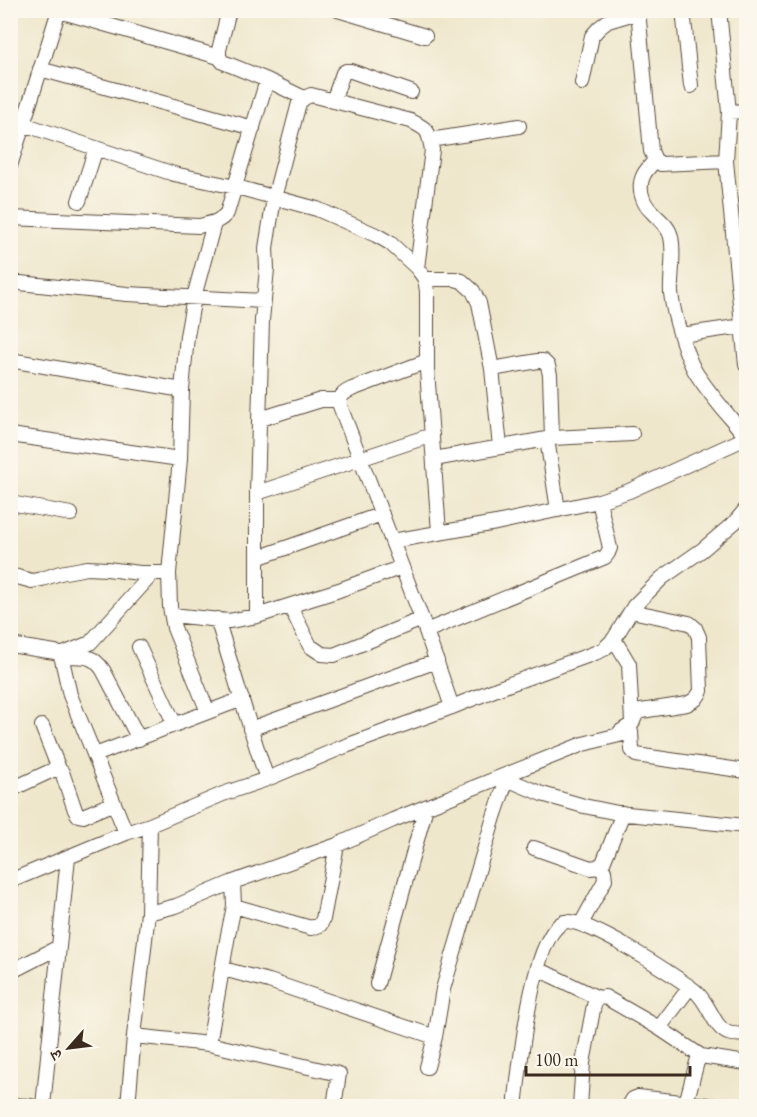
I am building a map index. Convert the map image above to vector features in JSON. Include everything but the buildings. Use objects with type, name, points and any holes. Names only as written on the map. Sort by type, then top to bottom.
[{"type":"street","points":[[229,10],[219,50],[222,62],[304,98]]},
{"type":"street","points":[[338,10],[366,15],[425,36]]},
{"type":"street","points":[[683,10],[691,86]]},
{"type":"street","points":[[719,10],[729,112],[726,161],[747,366]]},
{"type":"street","points":[[10,166],[59,11],[219,57]]},
{"type":"street","points":[[582,83],[592,36],[608,21],[638,11],[651,151],[655,160],[661,164],[726,161]]},
{"type":"street","points":[[40,69],[253,128]]},
{"type":"street","points":[[333,101],[343,73],[346,71],[411,92]]},
{"type":"street","points":[[10,218],[198,225],[214,223],[222,219],[227,213],[267,80]]},
{"type":"street","points":[[257,616],[257,493],[266,248],[274,198],[299,103],[304,98],[311,95],[411,121],[425,128],[429,134],[432,150],[417,267]]},
{"type":"street","points":[[729,112],[747,111]]},
{"type":"street","points":[[23,124],[174,174],[235,187],[317,209],[390,243],[417,267],[425,279],[427,291],[427,361],[439,532]]},
{"type":"street","points":[[430,140],[519,126]]},
{"type":"street","points":[[79,201],[96,148]]},
{"type":"street","points":[[392,541],[496,524],[599,501],[629,491],[747,438],[696,374],[689,359],[671,293],[671,237],[663,222],[645,205],[642,195],[641,184],[644,174],[655,160]]},
{"type":"street","points":[[208,712],[174,628],[169,573],[180,459],[182,390],[187,336],[194,297],[214,223]]},
{"type":"street","points":[[425,279],[462,281],[479,303],[492,369],[500,447]]},
{"type":"street","points":[[10,282],[127,294],[264,301]]},
{"type":"street","points":[[681,334],[744,334]]},
{"type":"street","points":[[10,360],[182,390]]},
{"type":"street","points":[[427,361],[352,389],[342,394],[339,400],[424,625],[452,707]]},
{"type":"street","points":[[492,369],[538,361],[543,361],[548,366],[550,375],[549,438],[558,510]]},
{"type":"street","points":[[260,419],[321,400],[339,400]]},
{"type":"street","points":[[434,459],[549,438],[632,434]]},
{"type":"street","points":[[10,435],[180,459]]},
{"type":"street","points":[[257,493],[432,435]]},
{"type":"street","points":[[290,606],[310,646],[322,654],[334,655],[424,625],[605,557],[610,548],[599,501]]},
{"type":"street","points":[[10,503],[70,514]]},
{"type":"street","points":[[10,881],[342,747],[595,653],[614,639],[634,606],[662,578],[702,550],[747,509]]},
{"type":"street","points":[[257,558],[381,514]]},
{"type":"street","points":[[172,615],[229,621],[257,616],[402,567]]},
{"type":"street","points":[[10,575],[32,581],[87,568],[169,573]]},
{"type":"street","points":[[61,655],[90,643],[153,573]]},
{"type":"street","points":[[616,735],[632,724],[636,714],[641,711],[687,704],[696,699],[701,691],[699,637],[695,628],[689,623],[631,611]]},
{"type":"street","points":[[217,619],[267,779]]},
{"type":"street","points":[[614,639],[629,664],[632,724]]},
{"type":"street","points":[[10,645],[61,655],[86,657],[97,662],[139,739]]},
{"type":"street","points":[[139,647],[175,725]]},
{"type":"street","points":[[61,655],[70,695],[126,833]]},
{"type":"street","points":[[250,729],[436,661]]},
{"type":"street","points":[[95,755],[242,699]]},
{"type":"street","points":[[42,726],[78,815],[83,816],[114,803]]},
{"type":"street","points":[[148,913],[176,906],[233,882],[337,845],[583,744],[616,735],[631,732],[632,750],[636,755],[747,771]]},
{"type":"street","points":[[10,790],[55,769],[59,770]]},
{"type":"street","points":[[504,778],[542,794],[584,806],[623,813],[747,826]]},
{"type":"street","points":[[427,1067],[435,1037],[443,989],[504,778]]},
{"type":"street","points":[[377,984],[426,807]]},
{"type":"street","points":[[534,848],[591,868],[597,867],[603,863],[623,813]]},
{"type":"street","points":[[128,1107],[148,913],[150,825]]},
{"type":"street","points":[[234,906],[311,928],[320,925],[337,845]]},
{"type":"street","points":[[43,1107],[68,856]]},
{"type":"street","points":[[581,924],[605,880],[604,871],[597,867]]},
{"type":"street","points":[[209,1044],[234,906],[233,882]]},
{"type":"street","points":[[516,1107],[532,985],[550,935],[563,922],[581,924],[643,955],[690,987],[706,1003],[713,1019],[728,1033],[747,1035]]},
{"type":"street","points":[[10,972],[59,947]]},
{"type":"street","points":[[223,969],[269,981],[435,1037]]},
{"type":"street","points":[[538,969],[598,998],[605,997],[659,1028],[701,1056],[747,1063]]},
{"type":"street","points":[[659,1028],[690,987]]},
{"type":"street","points":[[580,1107],[583,1063],[592,1010],[598,998]]},
{"type":"street","points":[[134,1036],[209,1044],[339,1074],[334,1107]]},
{"type":"street","points":[[686,1103],[697,1062],[701,1056]]},
{"type":"street","points":[[629,1107],[633,1099],[638,1097],[715,1107]]},
{"type":"street","points":[[10,1105],[31,1107]]}]
